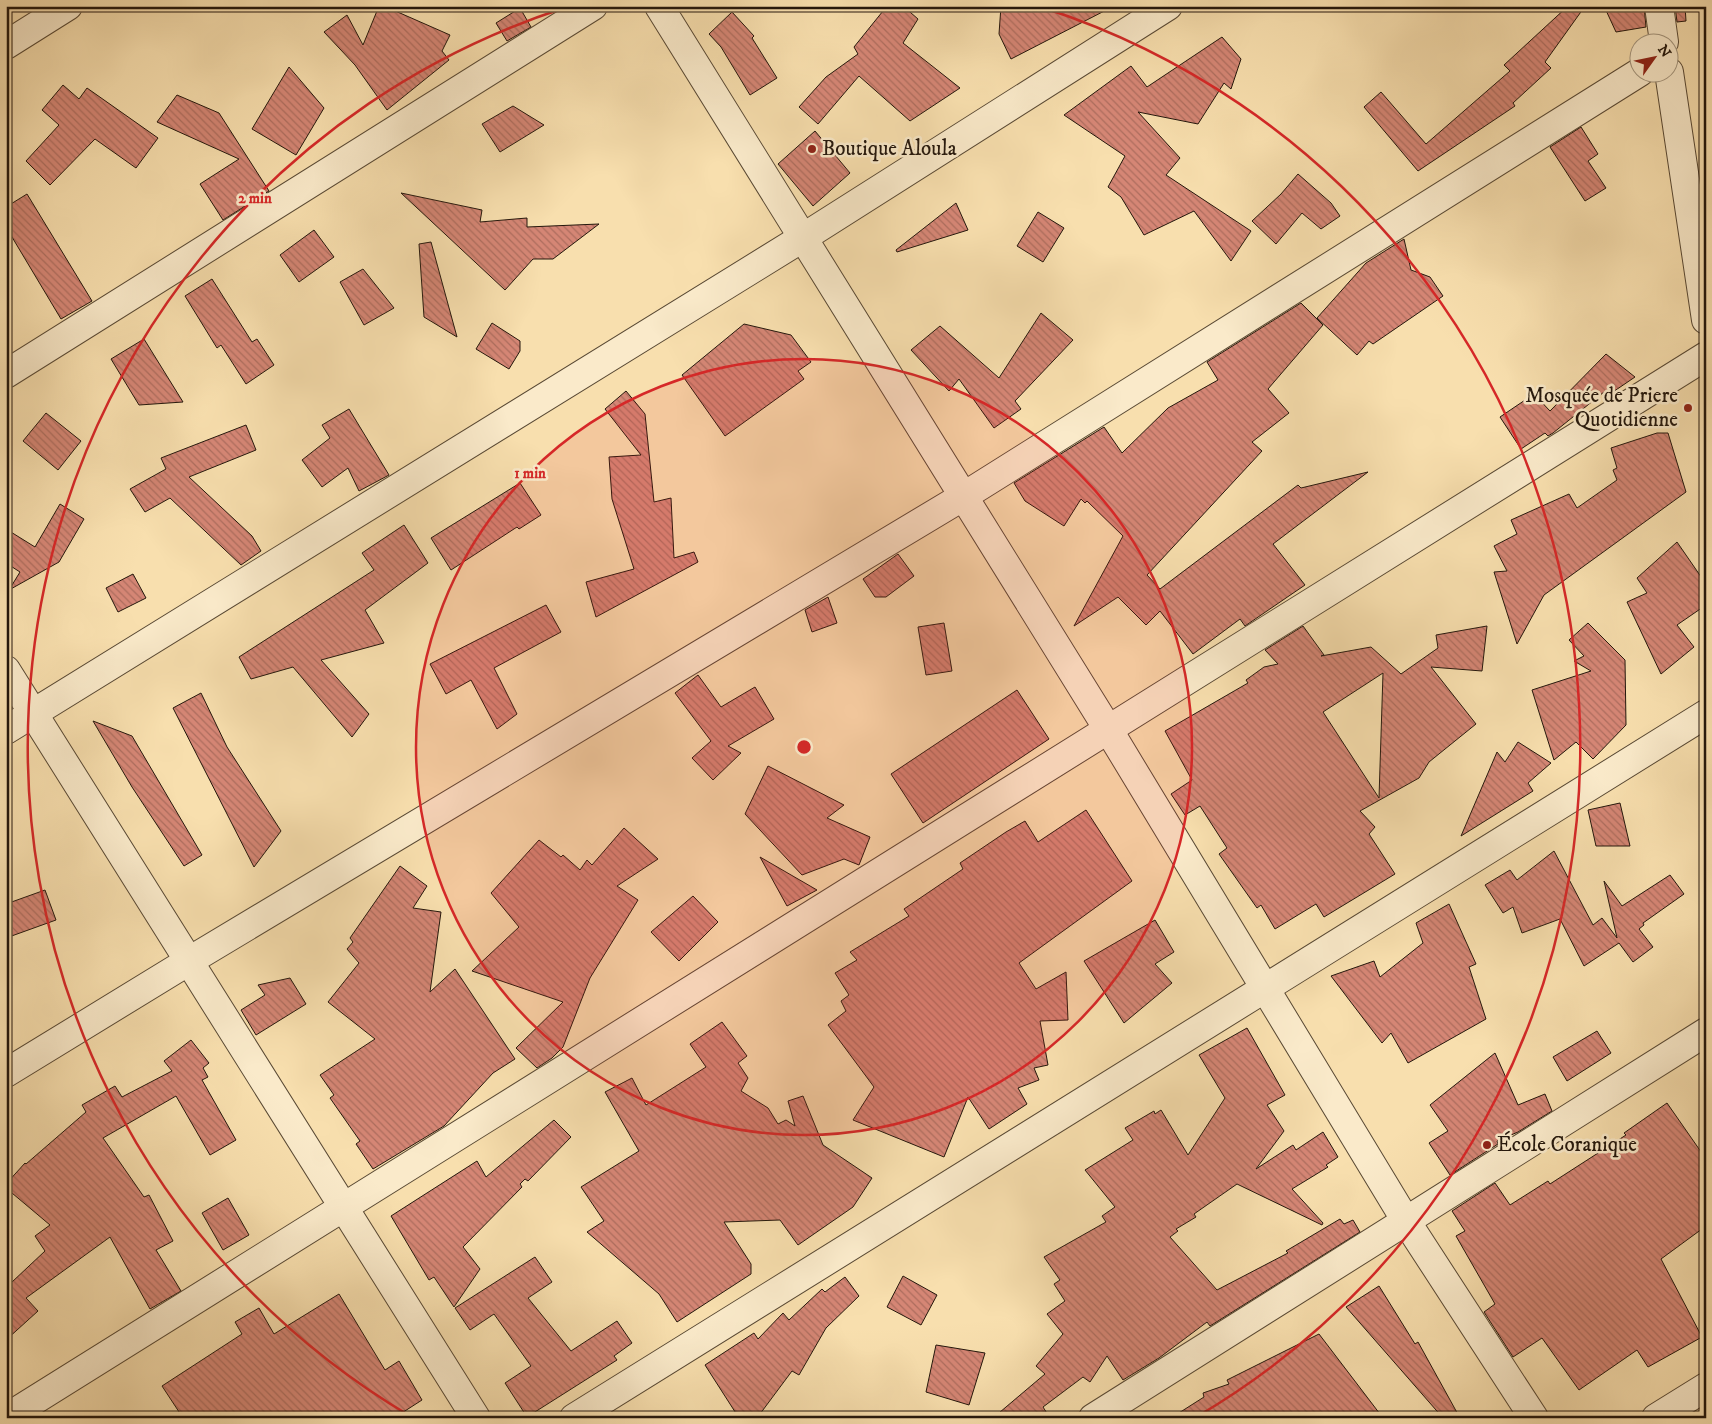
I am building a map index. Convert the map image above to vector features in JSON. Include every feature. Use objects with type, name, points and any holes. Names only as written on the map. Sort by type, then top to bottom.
[{"type":"street","points":[[6,45],[68,6]]},
{"type":"street","points":[[6,374],[593,6]]},
{"type":"street","points":[[659,6],[1108,729],[1406,1221],[1534,1418]]},
{"type":"street","points":[[6,730],[804,238],[1168,6]]},
{"type":"street","points":[[1659,6],[1663,32]]},
{"type":"street","points":[[6,1074],[189,960],[964,496],[1630,78]]},
{"type":"street","points":[[1670,82],[1706,320]]},
{"type":"street","points":[[6,1418],[1706,356]]},
{"type":"street","points":[[6,670],[476,1418]]},
{"type":"street","points":[[574,1418],[1706,714]]},
{"type":"street","points":[[1094,1418],[1706,1032]]},
{"type":"street","points":[[1656,1418],[1706,1387]]},
{"type":"building","points":[[379,6],[384,6],[450,35],[442,51],[449,60],[387,110],[355,65],[324,32],[347,15],[363,45]]},
{"type":"building","points":[[887,6],[903,6],[918,19],[903,43],[960,88],[910,121],[859,76],[818,124],[799,107],[826,77],[858,54],[854,47]]},
{"type":"building","points":[[1001,6],[1114,6],[1011,59],[999,34]]},
{"type":"building","points":[[1568,6],[1580,6],[1583,9],[1545,62],[1551,68],[1513,103],[1515,106],[1418,171],[1364,107],[1381,92],[1426,144],[1510,71],[1504,65]]},
{"type":"building","points":[[1604,6],[1644,6],[1646,27],[1616,32]]},
{"type":"building","points":[[1675,6],[1685,6],[1686,21],[1677,22]]},
{"type":"building","points":[[520,8],[531,27],[507,41],[496,23]]},
{"type":"building","points":[[732,12],[754,36],[752,38],[777,78],[750,95],[721,47],[709,34]]},
{"type":"building","points":[[1222,37],[1241,59],[1231,89],[1224,83],[1198,124],[1138,112],[1180,158],[1166,175],[1251,231],[1231,261],[1194,211],[1144,235],[1121,197],[1108,187],[1125,156],[1064,115],[1131,66],[1147,87]]},
{"type":"building","points":[[289,67],[324,108],[296,155],[252,129]]},
{"type":"building","points":[[63,85],[79,99],[87,88],[158,138],[136,168],[95,139],[50,185],[26,161],[59,125],[42,110]]},
{"type":"building","points":[[177,95],[219,113],[269,191],[223,220],[200,184],[239,159],[157,122]]},
{"type":"building","points":[[513,106],[544,125],[500,152],[482,124]]},
{"type":"building","points":[[1581,127],[1598,154],[1588,161],[1606,188],[1585,201],[1550,147]]},
{"type":"building","points":[[815,131],[850,173],[813,206],[778,164]]},
{"type":"building","points":[[1298,174],[1331,203],[1340,216],[1321,229],[1302,213],[1276,244],[1252,221],[1281,194]]},
{"type":"building","points":[[401,193],[482,210],[480,222],[527,218],[527,227],[599,224],[553,259],[533,259],[505,290]]},
{"type":"building","points":[[27,194],[92,301],[61,319],[6,227],[6,207]]},
{"type":"building","points":[[956,203],[968,230],[897,252],[896,250]]},
{"type":"building","points":[[1038,212],[1064,228],[1043,262],[1017,246]]},
{"type":"building","points":[[314,230],[334,257],[299,282],[280,255]]},
{"type":"building","points":[[1404,239],[1411,270],[1430,277],[1443,296],[1373,344],[1369,341],[1357,355],[1317,318],[1366,263]]},
{"type":"building","points":[[431,242],[457,337],[424,317],[419,244]]},
{"type":"building","points":[[363,269],[394,308],[364,325],[340,282]]},
{"type":"building","points":[[212,279],[252,342],[257,339],[274,365],[246,384],[221,345],[217,348],[185,296]]},
{"type":"building","points":[[1301,303],[1323,325],[1268,389],[1289,413],[1252,442],[1262,451],[1147,575],[1160,589],[1298,485],[1301,488],[1368,472],[1273,544],[1305,585],[1245,626],[1240,619],[1193,654],[1160,611],[1146,625],[1118,597],[1074,626],[1123,536],[1087,501],[1085,503],[1081,499],[1064,526],[1025,501],[1014,483],[1104,427],[1122,453],[1168,408],[1218,380],[1207,362]]},
{"type":"building","points":[[1041,313],[1073,340],[1015,401],[1021,409],[994,428],[959,379],[949,391],[911,350],[940,326],[999,378]]},
{"type":"building","points":[[492,323],[520,341],[520,351],[509,369],[476,349]]},
{"type":"building","points":[[744,324],[791,335],[811,362],[798,371],[804,379],[725,436],[682,375]]},
{"type":"building","points":[[144,339],[183,402],[139,405],[111,359]]},
{"type":"building","points":[[1606,354],[1635,377],[1607,396],[1604,392],[1553,433],[1548,436],[1545,433],[1521,449],[1500,417],[1534,394],[1550,411]]},
{"type":"building","points":[[626,391],[645,414],[654,502],[671,498],[674,558],[694,552],[698,562],[596,617],[586,582],[634,569],[612,499],[609,457],[641,455],[605,409]]},
{"type":"building","points":[[349,409],[389,475],[359,491],[348,468],[322,487],[302,460],[330,438],[322,425]]},
{"type":"building","points":[[46,413],[81,441],[58,470],[23,441]]},
{"type":"building","points":[[246,425],[256,450],[189,477],[252,536],[261,551],[241,565],[170,498],[145,512],[130,489],[166,469],[161,458]]},
{"type":"building","points":[[1657,433],[1668,433],[1686,492],[1544,595],[1517,644],[1494,572],[1507,571],[1494,546],[1517,534],[1511,520],[1569,494],[1577,508],[1617,480],[1613,470],[1617,468],[1611,448]]},
{"type":"building","points":[[520,483],[541,515],[519,529],[517,527],[451,570],[431,538]]},
{"type":"building","points":[[60,504],[84,519],[59,562],[9,590],[20,572],[6,563],[6,529],[35,547]]},
{"type":"building","points":[[404,525],[428,563],[365,610],[384,643],[321,660],[369,714],[352,737],[293,667],[251,679],[239,657],[374,570],[362,553]]},
{"type":"building","points":[[1677,542],[1706,584],[1706,605],[1677,625],[1694,647],[1661,674],[1627,602],[1647,593],[1637,578]]},
{"type":"building","points":[[898,554],[914,576],[886,597],[875,597],[863,579]]},
{"type":"building","points":[[133,574],[146,598],[118,612],[106,588]]},
{"type":"building","points":[[828,597],[837,623],[812,632],[805,610]]},
{"type":"building","points":[[546,605],[561,632],[494,668],[517,714],[497,729],[471,680],[446,694],[430,664]]},
{"type":"building","points":[[944,623],[952,671],[926,675],[918,627]]},
{"type":"building","points":[[1588,623],[1625,660],[1626,725],[1593,759],[1576,742],[1554,760],[1532,690],[1591,671],[1574,661],[1584,656],[1569,640]]},
{"type":"building","points":[[1303,626],[1324,655],[1321,656],[1371,647],[1401,674],[1438,648],[1436,635],[1487,626],[1482,671],[1431,667],[1476,724],[1429,762],[1419,778],[1360,811],[1375,827],[1369,834],[1395,874],[1324,917],[1316,904],[1275,929],[1261,905],[1257,908],[1219,854],[1227,848],[1200,806],[1185,815],[1171,794],[1192,780],[1165,731],[1248,683],[1246,680],[1264,667],[1278,664],[1265,650]],"holes":[[[1383,673],[1379,798],[1323,712]]]},
{"type":"building","points":[[698,675],[721,707],[755,687],[774,719],[728,746],[741,753],[713,780],[692,758],[711,741],[675,693]]},
{"type":"building","points":[[1017,690],[1049,739],[923,823],[891,774]]},
{"type":"building","points":[[201,693],[227,747],[281,831],[254,867],[173,708]]},
{"type":"building","points":[[93,721],[132,736],[202,855],[184,866],[132,787]]},
{"type":"building","points":[[1518,742],[1551,763],[1528,783],[1533,791],[1461,836],[1497,752],[1505,762]]},
{"type":"building","points":[[768,766],[844,805],[827,818],[870,837],[859,865],[844,859],[802,875],[745,814]]},
{"type":"building","points":[[1620,803],[1630,846],[1596,846],[1588,810]]},
{"type":"building","points":[[1086,810],[1132,881],[1019,963],[1036,989],[1066,972],[1068,1020],[1040,1021],[1048,1065],[1034,1068],[1039,1080],[1018,1088],[1027,1104],[989,1129],[968,1097],[944,1157],[853,1120],[874,1087],[828,1025],[846,1011],[841,1001],[849,995],[835,973],[857,960],[850,952],[909,916],[904,909],[963,869],[960,863],[1006,832],[1025,821],[1038,842]]},
{"type":"building","points":[[624,828],[658,859],[617,886],[638,900],[590,978],[563,1047],[552,1058],[537,1068],[516,1048],[563,1002],[472,971],[519,927],[491,893],[539,840],[561,857],[563,855],[580,870],[587,860],[592,865]]},
{"type":"building","points":[[1554,851],[1593,925],[1602,918],[1617,938],[1604,881],[1622,906],[1670,875],[1684,894],[1643,923],[1644,925],[1639,929],[1653,947],[1633,962],[1619,943],[1584,966],[1560,919],[1522,933],[1513,907],[1503,913],[1485,885],[1510,870],[1517,880]]},
{"type":"building","points":[[760,857],[817,890],[787,906]]},
{"type":"building","points":[[400,866],[427,886],[413,908],[441,912],[430,992],[455,969],[515,1059],[493,1073],[444,1126],[373,1169],[356,1144],[360,1141],[330,1098],[334,1095],[320,1075],[375,1039],[328,1002],[359,963],[347,949],[353,942],[350,938]]},
{"type":"building","points":[[45,890],[56,920],[6,938],[6,904]]},
{"type":"building","points":[[693,896],[718,922],[679,961],[651,932]]},
{"type":"building","points":[[1449,904],[1476,964],[1469,967],[1486,1019],[1408,1063],[1391,1033],[1382,1043],[1331,976],[1374,961],[1380,977],[1423,943],[1416,923]]},
{"type":"building","points":[[1155,920],[1174,952],[1155,964],[1172,983],[1124,1023],[1084,961]]},
{"type":"building","points":[[290,978],[306,1004],[256,1035],[241,1010],[265,995],[258,985]]},
{"type":"building","points":[[722,1022],[747,1056],[738,1063],[748,1078],[741,1091],[768,1108],[778,1124],[786,1120],[795,1126],[788,1101],[803,1096],[823,1145],[872,1178],[853,1207],[798,1245],[780,1220],[724,1222],[751,1264],[751,1274],[677,1322],[659,1294],[587,1232],[604,1221],[581,1187],[639,1151],[605,1092],[632,1078],[646,1105],[706,1067],[690,1044]]},
{"type":"building","points":[[1247,1028],[1285,1095],[1267,1105],[1284,1131],[1256,1169],[1293,1145],[1296,1150],[1323,1132],[1338,1157],[1326,1165],[1328,1167],[1292,1189],[1323,1223],[1322,1225],[1237,1184],[1194,1214],[1196,1217],[1176,1229],[1178,1231],[1170,1237],[1217,1290],[1288,1253],[1286,1251],[1340,1219],[1344,1224],[1353,1220],[1360,1232],[1210,1326],[1207,1322],[1159,1358],[1123,1380],[1107,1356],[1090,1382],[1083,1377],[1043,1407],[1050,1418],[993,1418],[1045,1374],[1036,1366],[1063,1334],[1047,1314],[1065,1301],[1054,1284],[1060,1280],[1044,1257],[1106,1222],[1102,1216],[1115,1207],[1085,1170],[1133,1140],[1125,1128],[1154,1111],[1155,1114],[1161,1110],[1188,1155],[1225,1098],[1199,1055]]},
{"type":"building","points":[[1597,1031],[1611,1053],[1567,1081],[1553,1057]]},
{"type":"building","points":[[191,1040],[209,1063],[203,1068],[208,1077],[202,1080],[236,1140],[210,1155],[176,1096],[103,1138],[144,1197],[149,1195],[173,1241],[156,1250],[181,1291],[150,1309],[110,1237],[26,1298],[38,1311],[6,1340],[6,1275],[12,1282],[45,1251],[35,1236],[50,1225],[6,1188],[6,1184],[25,1163],[86,1112],[82,1105],[115,1086],[122,1097],[172,1071],[164,1061]]},
{"type":"building","points":[[1495,1053],[1518,1105],[1545,1094],[1552,1111],[1518,1132],[1497,1141],[1498,1144],[1450,1175],[1429,1143],[1448,1131],[1430,1105]]},
{"type":"building","points":[[1667,1103],[1706,1159],[1706,1226],[1661,1259],[1702,1337],[1648,1367],[1637,1350],[1579,1390],[1542,1338],[1513,1357],[1484,1312],[1495,1304],[1456,1236],[1465,1231],[1452,1211],[1495,1183],[1510,1205],[1548,1181],[1550,1184],[1626,1135],[1624,1133]]},
{"type":"building","points":[[554,1120],[571,1137],[528,1181],[525,1179],[520,1184],[522,1187],[463,1247],[480,1269],[454,1307],[434,1277],[429,1280],[391,1216],[477,1161],[486,1177]]},
{"type":"building","points":[[228,1198],[249,1235],[223,1250],[202,1213]]},
{"type":"building","points":[[535,1257],[552,1282],[528,1298],[571,1351],[617,1321],[632,1343],[614,1356],[617,1360],[527,1417],[505,1383],[531,1366],[494,1314],[470,1330],[455,1308]]},
{"type":"building","points":[[903,1276],[937,1295],[921,1325],[887,1307]]},
{"type":"building","points":[[845,1277],[859,1296],[826,1328],[799,1375],[792,1371],[757,1418],[739,1418],[705,1365],[754,1333],[758,1339],[783,1313],[789,1320],[822,1289],[825,1292]]},
{"type":"building","points":[[1379,1286],[1415,1344],[1418,1342],[1460,1418],[1443,1418],[1346,1307]]},
{"type":"building","points":[[339,1294],[385,1370],[399,1361],[422,1400],[394,1418],[183,1418],[162,1386],[242,1334],[235,1322],[259,1308],[274,1334]]},
{"type":"building","points":[[1319,1334],[1383,1418],[1171,1418],[1204,1397],[1203,1393],[1229,1384],[1227,1380]]},
{"type":"building","points":[[936,1345],[985,1353],[969,1405],[926,1392]]},
{"type":"place","name":"Boutique Aloula","points":[[812,149]]},
{"type":"place","name":"Mosquée de Priere Quotidienne","points":[[1688,408]]},
{"type":"place","name":"École Coranique","points":[[1487,1145]]}]
